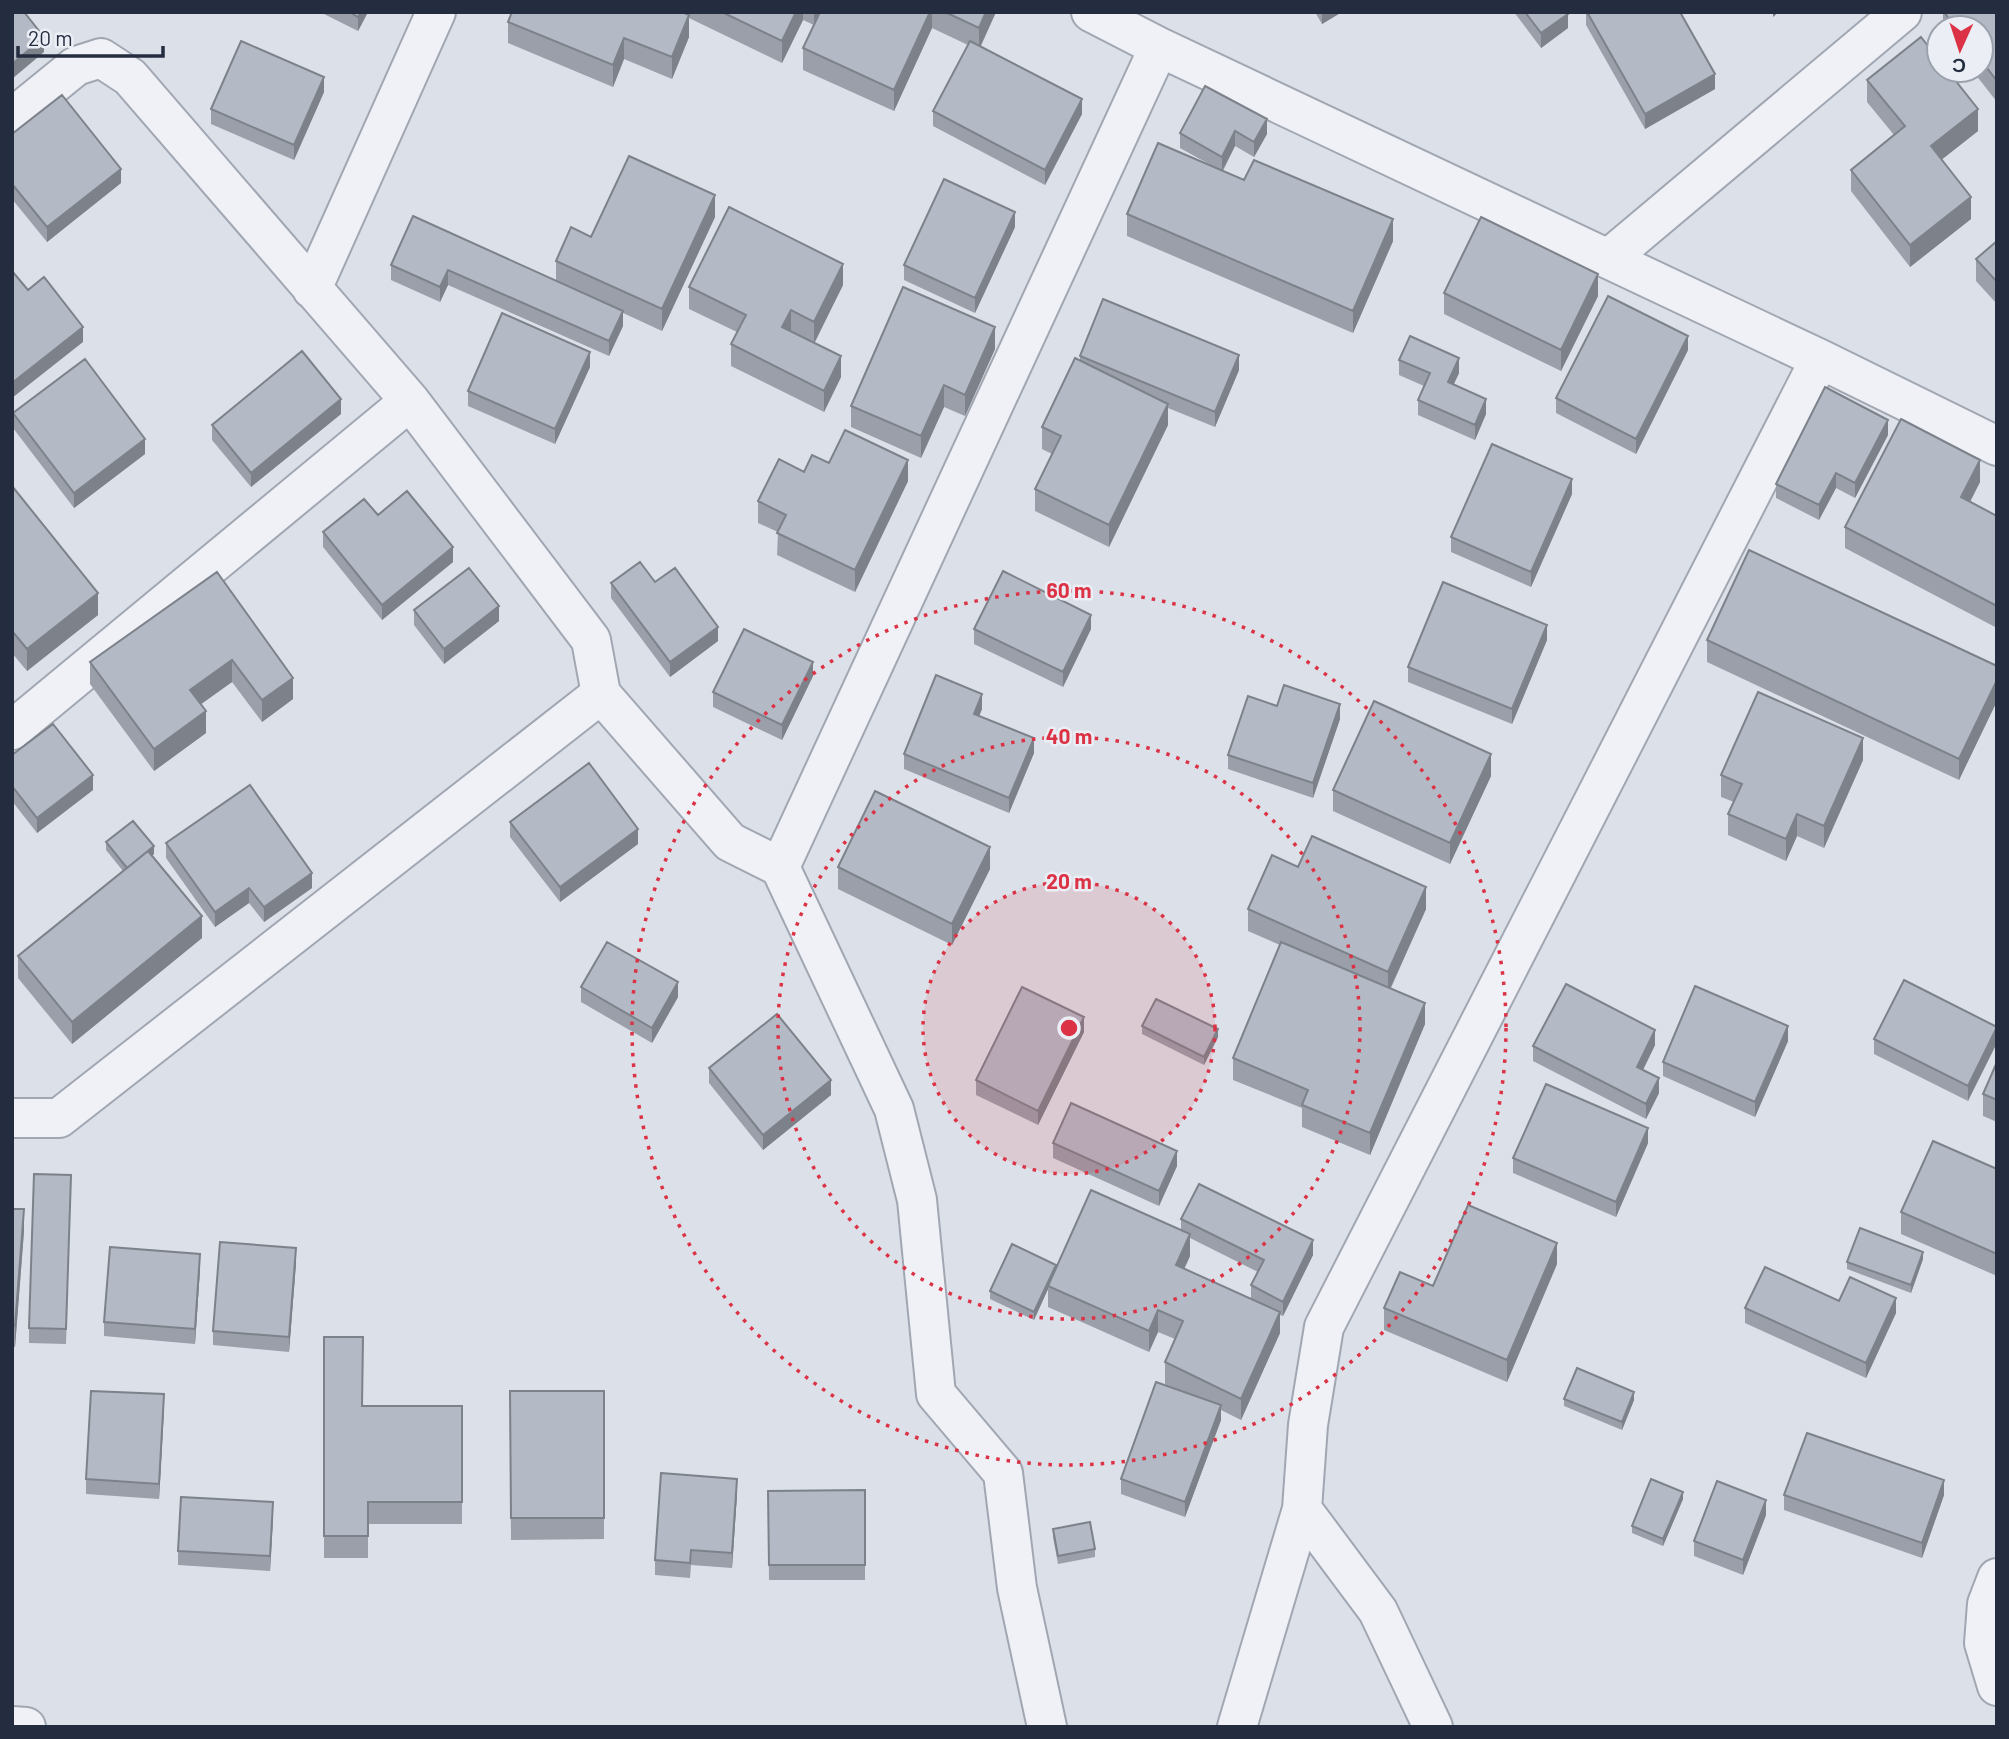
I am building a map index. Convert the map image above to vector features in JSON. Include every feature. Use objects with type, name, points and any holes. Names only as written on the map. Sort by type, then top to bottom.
[{"type":"street","points":[[312,289],[436,12]]},
{"type":"street","points":[[1091,12],[1159,47],[1820,359],[1997,446]]},
{"type":"street","points":[[1608,259],[1902,12]]},
{"type":"street","points":[[780,867],[1159,47]]},
{"type":"street","points":[[12,118],[76,66],[101,58],[130,77],[410,401],[591,640],[601,694],[730,842],[780,867],[894,1109],[917,1200],[936,1394],[1003,1473],[1017,1588],[1047,1726]]},
{"type":"street","points":[[1237,1727],[1302,1509],[1308,1426],[1324,1327],[1820,359]]},
{"type":"street","points":[[12,730],[410,401]]},
{"type":"street","points":[[12,1118],[59,1118],[601,694]]},
{"type":"street","points":[[1302,1509],[1378,1611],[1433,1727]]},
{"type":"street","points":[[1997,1578],[1987,1604],[1983,1643],[1997,1686]]},
{"type":"street","points":[[12,1726],[26,1727]]},
{"type":"building","points":[[12,12],[24,12],[44,37],[12,64]]},
{"type":"building","points":[[512,12],[682,12],[689,15],[672,57],[624,38],[613,65],[508,22]]},
{"type":"building","points":[[722,12],[796,12],[782,41]]},
{"type":"building","points":[[820,12],[930,12],[894,90],[803,48]]},
{"type":"building","points":[[945,12],[986,12],[979,28]]},
{"type":"building","points":[[1525,12],[1567,12],[1568,14],[1541,33]]},
{"type":"building","points":[[1587,12],[1680,12],[1715,74],[1645,114]]},
{"type":"building","points":[[1944,12],[1997,12],[1997,81],[1995,14]]},
{"type":"building","points":[[1921,37],[1925,42],[1925,84],[1958,84],[1978,109],[1931,146],[1971,197],[1910,245],[1851,170],[1905,126],[1867,80]]},
{"type":"building","points":[[241,41],[324,77],[294,145],[211,109]]},
{"type":"building","points":[[970,41],[1082,99],[1045,170],[933,111]]},
{"type":"building","points":[[1205,86],[1267,119],[1254,142],[1235,131],[1222,157],[1180,133]]},
{"type":"building","points":[[62,95],[121,169],[47,227],[12,184],[12,134]]},
{"type":"building","points":[[1158,143],[1244,180],[1254,160],[1393,219],[1353,311],[1127,214]]},
{"type":"building","points":[[629,156],[715,195],[662,309],[556,261],[571,227],[591,237]]},
{"type":"building","points":[[944,179],[1015,212],[975,298],[904,265]]},
{"type":"building","points":[[729,207],[843,264],[814,322],[791,310],[782,327],[841,356],[824,391],[731,344],[746,315],[689,287]]},
{"type":"building","points":[[413,216],[623,311],[609,341],[448,270],[440,287],[391,265]]},
{"type":"building","points":[[1481,217],[1598,274],[1561,350],[1444,293]]},
{"type":"building","points":[[1997,241],[1997,282],[1976,259]]},
{"type":"building","points":[[12,271],[28,290],[44,277],[83,327],[12,383]]},
{"type":"building","points":[[903,287],[995,327],[965,395],[944,385],[921,436],[851,406]]},
{"type":"building","points":[[1608,296],[1688,336],[1636,439],[1556,398]]},
{"type":"building","points":[[1103,299],[1239,355],[1215,412],[1080,356]]},
{"type":"building","points":[[502,313],[590,352],[555,429],[468,391]]},
{"type":"building","points":[[1410,336],[1459,358],[1448,382],[1486,399],[1475,425],[1418,400],[1430,373],[1399,360]]},
{"type":"building","points":[[302,351],[341,399],[251,473],[212,425]]},
{"type":"building","points":[[1075,358],[1168,404],[1109,525],[1035,489],[1061,436],[1042,427]]},
{"type":"building","points":[[85,359],[145,439],[74,493],[13,413]]},
{"type":"building","points":[[1825,387],[1888,420],[1855,483],[1836,473],[1819,505],[1776,484]]},
{"type":"building","points":[[1901,419],[1980,460],[1961,497],[1997,516],[1997,606],[1845,527]]},
{"type":"building","points":[[845,430],[908,460],[855,570],[777,533],[786,515],[758,501],[779,459],[804,472],[812,455],[829,463]]},
{"type":"building","points":[[1492,444],[1572,479],[1531,572],[1451,537]]},
{"type":"building","points":[[12,486],[98,593],[27,649],[12,631]]},
{"type":"building","points":[[407,491],[453,547],[382,605],[323,532],[364,499],[378,515]]},
{"type":"building","points":[[1749,550],[1997,666],[1997,680],[1959,759],[1707,640]]},
{"type":"building","points":[[640,562],[655,582],[675,568],[718,627],[670,662],[611,583]]},
{"type":"building","points":[[469,568],[499,606],[444,649],[414,610]]},
{"type":"building","points":[[1003,571],[1091,615],[1063,672],[974,629]]},
{"type":"building","points":[[217,572],[293,678],[262,700],[232,660],[190,690],[206,711],[154,749],[90,662]]},
{"type":"building","points":[[1443,582],[1547,625],[1512,709],[1408,667]]},
{"type":"building","points":[[744,629],[813,662],[782,725],[713,692]]},
{"type":"building","points":[[936,675],[982,694],[974,714],[1034,738],[1009,798],[904,754]]},
{"type":"building","points":[[1284,685],[1340,704],[1313,783],[1228,755],[1248,696],[1277,706]]},
{"type":"building","points":[[1758,692],[1863,738],[1824,826],[1797,814],[1786,839],[1728,814],[1742,784],[1721,775]]},
{"type":"building","points":[[1374,701],[1491,754],[1450,843],[1333,790]]},
{"type":"building","points":[[53,724],[93,775],[37,818],[12,786],[12,755]]},
{"type":"building","points":[[589,763],[638,829],[560,887],[510,822]]},
{"type":"building","points":[[250,785],[312,873],[264,907],[249,888],[215,912],[166,843]]},
{"type":"building","points":[[875,791],[990,847],[952,924],[838,867]]},
{"type":"building","points":[[133,821],[154,846],[127,868],[106,842]]},
{"type":"building","points":[[1312,836],[1426,887],[1388,972],[1248,909],[1272,855],[1298,867]]},
{"type":"building","points":[[148,851],[202,916],[72,1022],[18,956]]},
{"type":"building","points":[[607,942],[678,982],[652,1028],[581,987]]},
{"type":"building","points":[[1281,942],[1425,1003],[1370,1133],[1302,1105],[1308,1090],[1233,1058]]},
{"type":"building","points":[[1904,980],[1997,1027],[1968,1086],[1874,1039]]},
{"type":"building","points":[[1566,984],[1655,1030],[1637,1067],[1659,1078],[1646,1104],[1533,1046]]},
{"type":"building","points":[[1695,986],[1788,1026],[1755,1102],[1663,1062]]},
{"type":"building","points":[[1022,987],[1084,1017],[1038,1111],[976,1080]]},
{"type":"building","points":[[1156,999],[1218,1029],[1204,1057],[1142,1026]]},
{"type":"building","points":[[777,1014],[831,1080],[763,1135],[709,1068]]},
{"type":"building","points":[[1997,1062],[1997,1100],[1983,1094]]},
{"type":"building","points":[[1546,1084],[1648,1128],[1616,1202],[1513,1158]]},
{"type":"building","points":[[1071,1103],[1177,1151],[1159,1191],[1053,1143]]},
{"type":"building","points":[[1933,1141],[1997,1169],[1997,1254],[1901,1212]]},
{"type":"building","points":[[34,1174],[71,1175],[66,1329],[29,1328]]},
{"type":"building","points":[[1199,1184],[1313,1240],[1283,1302],[1251,1285],[1264,1260],[1181,1219]]},
{"type":"building","points":[[1091,1190],[1190,1234],[1176,1265],[1280,1312],[1241,1399],[1165,1362],[1183,1321],[1158,1310],[1149,1331],[1048,1286]]},
{"type":"building","points":[[1468,1205],[1557,1243],[1507,1360],[1384,1308],[1400,1272],[1433,1286]]},
{"type":"building","points":[[12,1209],[24,1209],[15,1326],[12,1325]]},
{"type":"building","points":[[1860,1228],[1923,1252],[1911,1285],[1847,1262]]},
{"type":"building","points":[[220,1242],[296,1248],[289,1337],[213,1331]]},
{"type":"building","points":[[1012,1244],[1056,1265],[1034,1312],[990,1291]]},
{"type":"building","points":[[110,1247],[200,1254],[195,1329],[104,1322]]},
{"type":"building","points":[[1765,1267],[1839,1301],[1850,1277],[1896,1298],[1866,1363],[1745,1308]]},
{"type":"building","points":[[324,1337],[363,1337],[362,1406],[462,1406],[462,1502],[368,1502],[368,1536],[324,1536]]},
{"type":"building","points":[[1577,1368],[1634,1392],[1622,1422],[1564,1399]]},
{"type":"building","points":[[1156,1382],[1221,1405],[1185,1502],[1121,1479]]},
{"type":"building","points":[[91,1391],[164,1394],[159,1484],[86,1479]]},
{"type":"building","points":[[510,1391],[604,1391],[604,1518],[511,1518]]},
{"type":"building","points":[[1807,1433],[1944,1480],[1922,1543],[1784,1495]]},
{"type":"building","points":[[661,1473],[737,1479],[732,1553],[691,1550],[690,1563],[655,1560]]},
{"type":"building","points":[[1651,1479],[1683,1492],[1663,1539],[1632,1526]]},
{"type":"building","points":[[1717,1481],[1766,1500],[1743,1560],[1694,1541]]},
{"type":"building","points":[[865,1490],[865,1565],[769,1565],[768,1491]]},
{"type":"building","points":[[181,1497],[273,1502],[270,1556],[178,1551]]},
{"type":"building","points":[[1090,1522],[1095,1549],[1058,1556],[1053,1529]]}]
